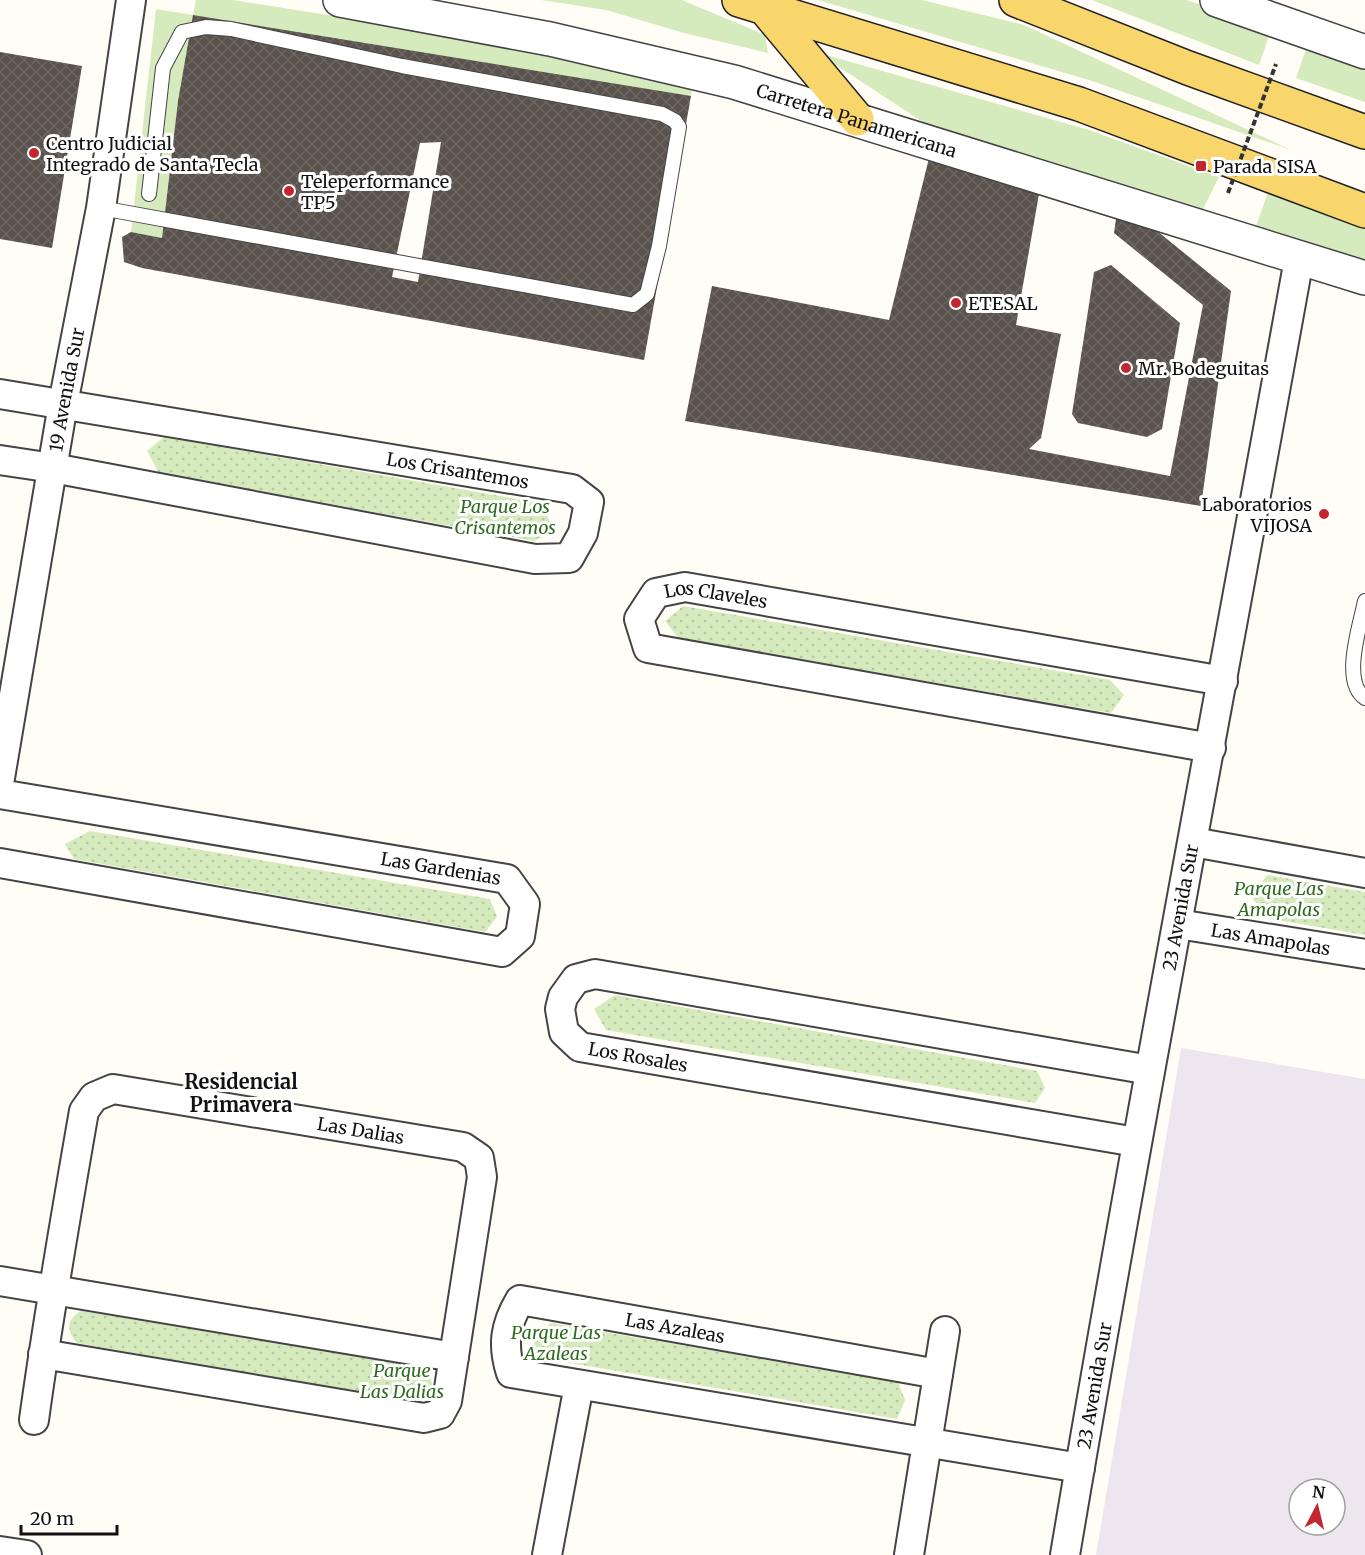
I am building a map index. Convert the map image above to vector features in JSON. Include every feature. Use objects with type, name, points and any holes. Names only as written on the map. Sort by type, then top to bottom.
[{"type":"main road","points":[[1016,0],[1188,68],[1365,132]]},
{"type":"main road","points":[[751,2],[856,119]]},
{"type":"main road","points":[[751,2],[1079,104],[1365,211]]},
{"type":"street","name":"19 Avenida Sur","points":[[0,778],[63,404],[100,208],[130,0]]},
{"type":"street","name":"Carretera Panamericana","points":[[340,0],[550,39],[734,82],[1365,278]]},
{"type":"street","points":[[1217,0],[1365,52]]},
{"type":"street","name":"23 Avenida Sur","points":[[1065,1555],[1136,1142],[1211,748],[1299,259]]},
{"type":"street","points":[[0,394],[63,404]]},
{"type":"street","name":"Los Crisantemos","points":[[53,468],[535,559],[569,558],[583,533],[589,502],[572,489],[63,404]]},
{"type":"street","points":[[0,460],[53,468]]},
{"type":"street","name":"Los Claveles","points":[[1211,748],[648,648],[639,619],[656,593],[685,587],[1223,681]]},
{"type":"street","name":"Las Gardenias","points":[[0,794],[507,879],[525,904],[520,936],[502,952],[0,863]]},
{"type":"street","points":[[1193,842],[1365,873]]},
{"type":"street","name":"Las Amapolas","points":[[1178,924],[1365,954]]},
{"type":"street","name":"Los Rosales","points":[[1136,1142],[580,1047],[564,1032],[560,1009],[563,997],[576,979],[595,974],[1150,1070]]},
{"type":"street","name":"Las Dalias","points":[[34,1420],[43,1354],[53,1290],[84,1111],[94,1097],[112,1089],[463,1147],[479,1158],[482,1177],[447,1401],[440,1414],[424,1418],[43,1354]]},
{"type":"street","points":[[0,1281],[454,1357]]},
{"type":"street","name":"Las Azaleas","points":[[938,1374],[520,1300],[511,1315],[506,1332],[505,1346],[511,1373],[1080,1468]]},
{"type":"street","points":[[909,1555],[945,1330]]},
{"type":"street","points":[[547,1555],[579,1385]]},
{"type":"street","points":[[0,1551],[27,1555]]},
{"type":"lane","points":[[100,208],[633,305],[647,294],[680,127],[675,121],[662,114],[402,66],[231,29],[206,27],[182,32],[163,68],[149,194]]},
{"type":"lane","points":[[1365,601],[1351,676],[1359,694],[1365,698]]},
{"type":"path","points":[[1228,193],[1276,64]]},
{"type":"shaded area","points":[[1181,1048],[1365,1079],[1365,1555],[1096,1555]]},
{"type":"green space","points":[[196,0],[233,0],[640,65],[694,78],[691,96],[178,101],[162,238],[131,232],[156,9],[193,15]]},
{"type":"green space","points":[[541,0],[682,0],[765,35],[768,53],[684,33],[606,10]]},
{"type":"green space","points":[[818,0],[922,0],[1024,25],[1291,150],[1089,80]]},
{"type":"green space","points":[[1092,0],[1187,0],[1271,30],[1259,65]]},
{"type":"green space","points":[[1307,46],[1365,66],[1365,102],[1296,78]]},
{"type":"green space","points":[[816,52],[1089,130],[1219,177],[1199,217],[929,126]]},
{"type":"green space","points":[[1268,192],[1365,229],[1365,262],[1253,235]]},
{"type":"green space","name":"Parque Los Crisantemos","points":[[164,437],[540,503],[555,531],[534,541],[159,473],[147,451]]},
{"type":"green space","points":[[683,606],[1110,680],[1124,695],[1111,713],[679,639],[665,621]]},
{"type":"green space","points":[[90,831],[490,899],[497,917],[485,932],[74,859],[65,844]]},
{"type":"green space","name":"Parque Las Amapolas","points":[[1267,875],[1365,892],[1365,935],[1266,918],[1252,897]]},
{"type":"green space","points":[[615,995],[1037,1071],[1045,1088],[1035,1103],[606,1030],[594,1009]]},
{"type":"green space","name":"Parque Las Dalias","points":[[81,1311],[417,1363],[430,1378],[432,1388],[419,1403],[77,1343],[69,1326],[72,1318]]},
{"type":"green space","name":"Parque Las Azaleas","points":[[551,1323],[898,1382],[905,1400],[897,1419],[541,1358],[532,1338]]},
{"type":"building","points":[[193,15],[691,96],[644,360],[142,268],[124,262],[122,237],[131,232],[162,238],[178,101]],"holes":[[[441,142],[418,282],[392,277],[420,143]]]},
{"type":"building","name":"Centro Judicial Integrado de Santa Tecla","points":[[0,52],[82,66],[52,248],[0,239]]},
{"type":"building","name":"ETESAL","points":[[929,158],[1039,194],[1016,325],[1061,334],[1041,438],[1029,449],[1170,476],[1203,305],[1114,233],[1117,212],[1141,218],[1231,291],[1201,506],[685,421],[712,286],[889,320]]},
{"type":"building","name":"Mr. Bodeguitas","points":[[1111,265],[1180,323],[1162,429],[1147,437],[1078,423],[1072,414],[1094,272]]},
{"type":"place","name":"Centro Judicial Integrado de Santa Tecla","points":[[34,153]]},
{"type":"place","name":"Parada SISA","points":[[1201,166]]},
{"type":"place","name":"Teleperformance TP5","points":[[289,191]]},
{"type":"place","name":"ETESAL","points":[[956,303]]},
{"type":"place","name":"Mr. Bodeguitas","points":[[1126,368]]},
{"type":"place","name":"Laboratorios VIJOSA","points":[[1324,514]]},
{"type":"district","name":"Residencial Primavera","points":[[241,1092]]}]
